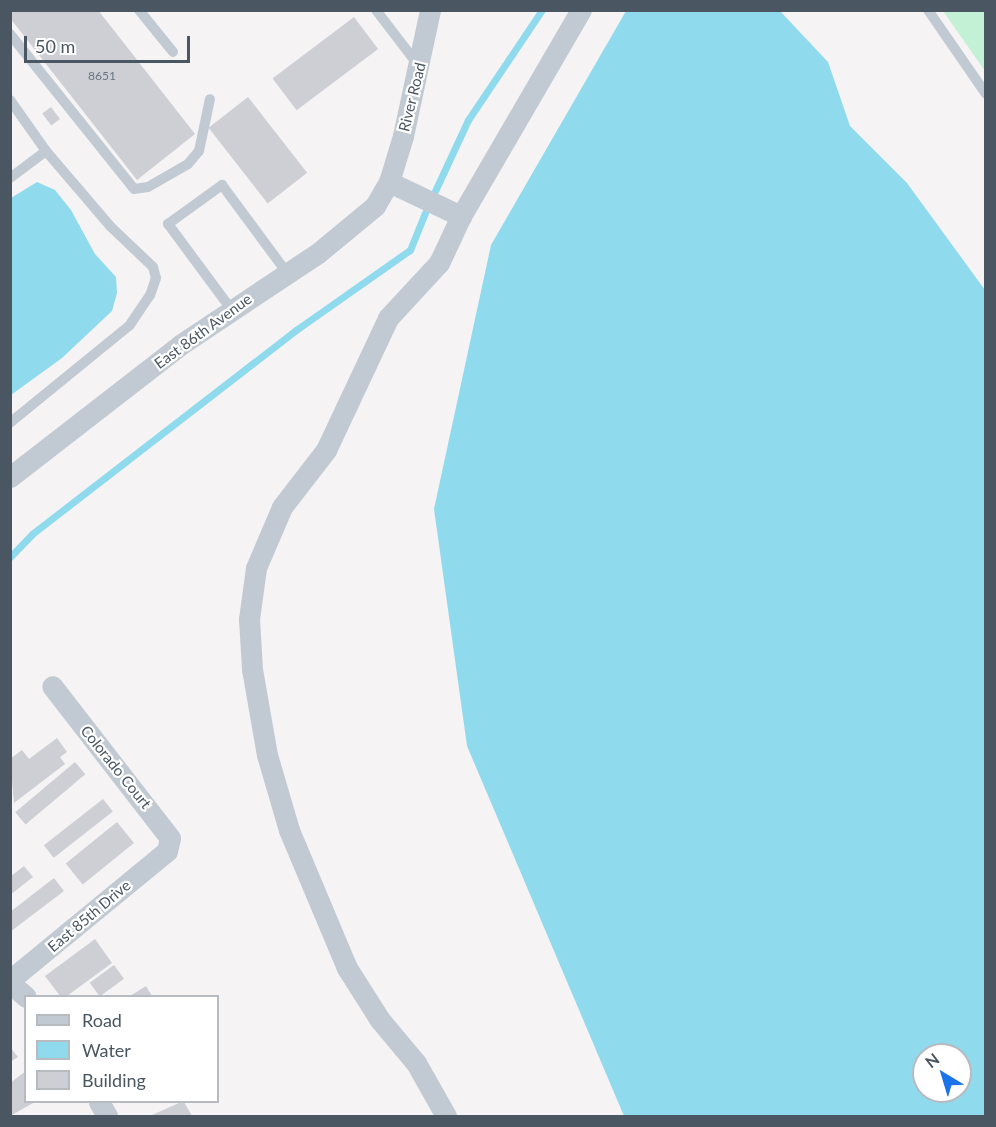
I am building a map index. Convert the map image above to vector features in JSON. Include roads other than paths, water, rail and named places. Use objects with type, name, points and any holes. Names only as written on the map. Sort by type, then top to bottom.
[{"type":"street","name":"River Road","points":[[398,187],[430,10]]},
{"type":"street","points":[[446,1116],[416,1063],[380,1020],[347,968],[289,830],[267,755],[252,669],[249,619],[256,567],[282,507],[326,450],[388,318],[439,263],[451,211],[580,10]]},
{"type":"street","points":[[398,187],[451,211]]},
{"type":"street","name":"East 86th Avenue","points":[[10,477],[231,309],[287,273],[366,214],[398,187]]},
{"type":"street","name":"Colorado Court","points":[[52,686],[165,827],[170,838],[167,851]]},
{"type":"street","name":"East 85th Drive","points":[[10,981],[167,851]]},
{"type":"street","points":[[10,981],[24,995]]},
{"type":"lane","points":[[139,10],[173,52]]},
{"type":"lane","points":[[376,10],[420,67]]},
{"type":"lane","points":[[928,10],[986,94]]},
{"type":"lane","points":[[10,34],[134,189],[148,188],[188,164],[199,151],[210,99]]},
{"type":"lane","points":[[10,100],[46,151],[110,226],[153,267],[156,278],[150,295],[130,325],[10,423]]},
{"type":"lane","points":[[10,178],[46,151]]},
{"type":"lane","points":[[231,309],[168,224],[222,185],[287,273]]},
{"type":"water","points":[[626,11],[780,11],[828,62],[850,126],[907,183],[985,290],[985,1116],[624,1116],[467,746],[434,509],[491,245]]},
{"type":"water","points":[[37,182],[55,190],[71,210],[95,254],[116,277],[117,293],[112,311],[62,358],[11,395],[11,198]]},
{"type":"waterway","points":[[435,191],[468,120],[542,10]]},
{"type":"waterway","points":[[10,557],[32,534],[296,330],[410,250],[425,213]]}]
